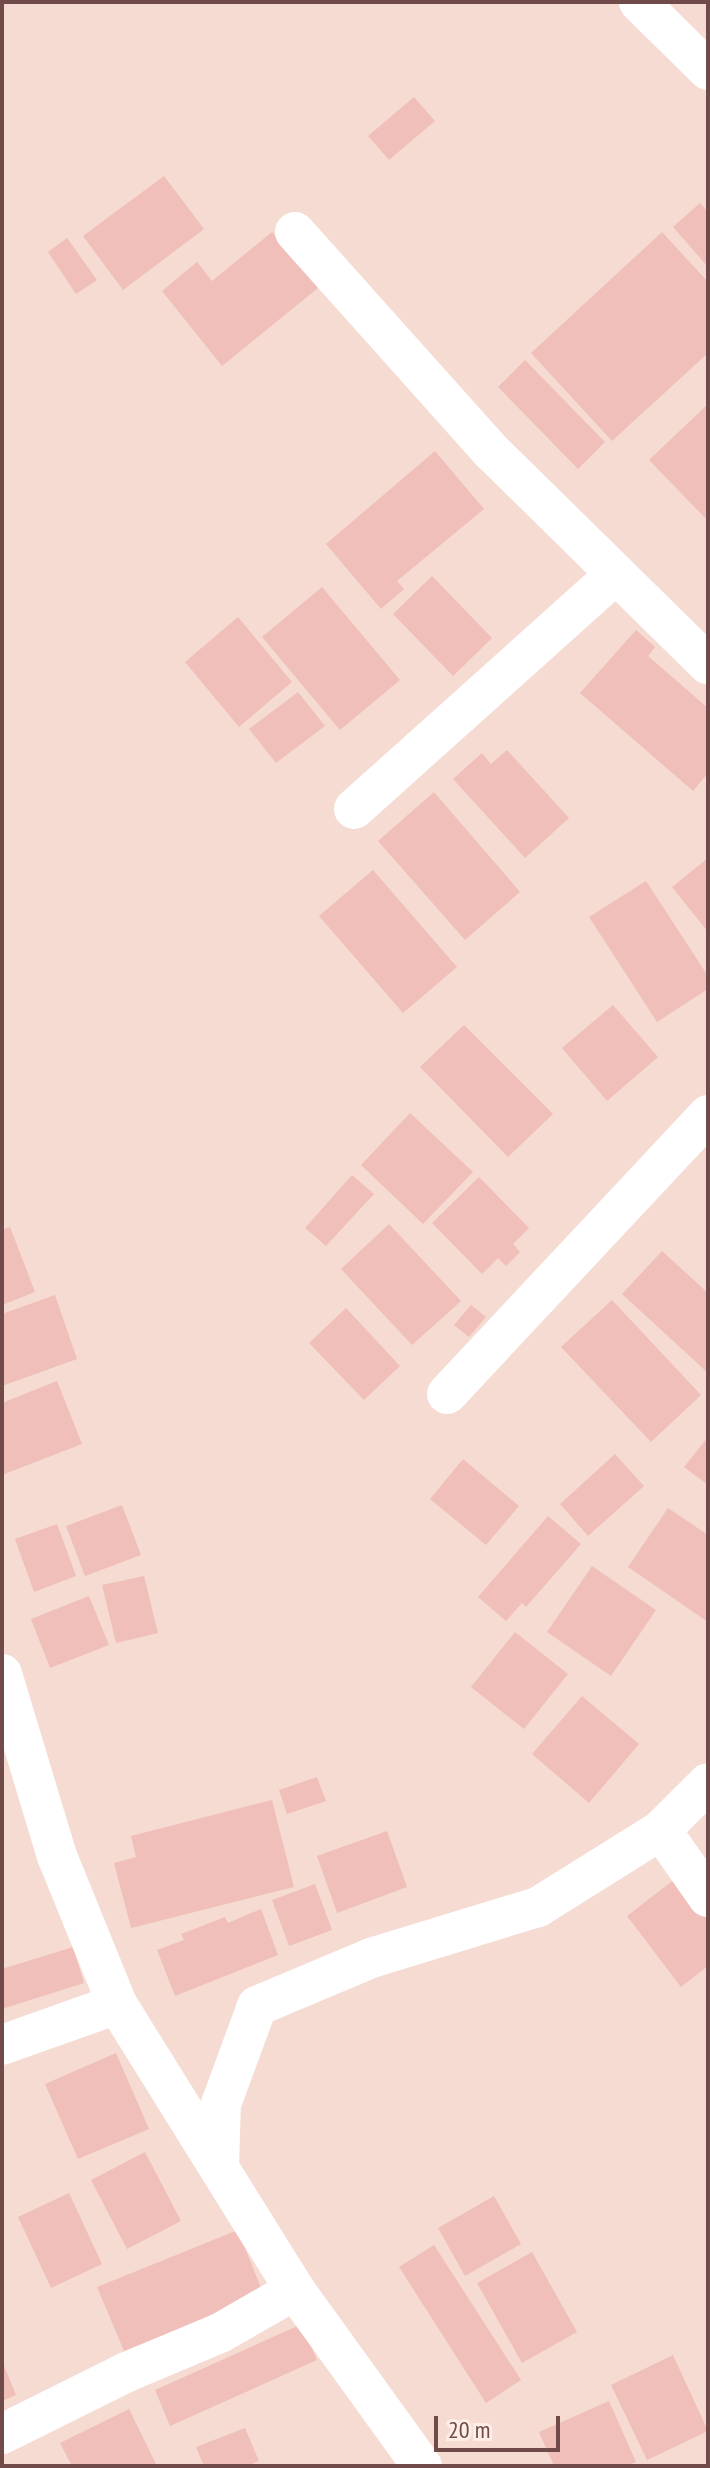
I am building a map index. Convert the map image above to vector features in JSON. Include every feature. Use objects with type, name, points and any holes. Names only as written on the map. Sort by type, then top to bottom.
[{"type":"street","points":[[639,2],[708,70]]},
{"type":"street","points":[[295,232],[492,452],[708,664]]},
{"type":"street","points":[[354,809],[616,574]]},
{"type":"street","points":[[447,1394],[708,1115]]},
{"type":"street","points":[[2,1674],[57,1856],[117,2004],[295,2290],[422,2466]]},
{"type":"street","points":[[219,2166],[221,2104],[257,2006],[371,1958],[538,1907],[661,1830],[708,1783]]},
{"type":"street","points":[[661,1830],[708,1897]]},
{"type":"street","points":[[2,2045],[117,2004]]},
{"type":"street","points":[[2,2434],[127,2372],[220,2333],[295,2290]]},
{"type":"shaded area","points":[[2,2],[708,2],[708,2466],[2,2466]]},
{"type":"building","points":[[414,97],[435,121],[389,160],[368,136]]},
{"type":"building","points":[[164,176],[204,229],[123,290],[83,236]]},
{"type":"building","points":[[700,203],[708,212],[708,267],[673,227]]},
{"type":"building","points":[[272,232],[318,288],[222,366],[162,291],[197,262],[212,281]]},
{"type":"building","points":[[662,232],[708,282],[708,353],[612,441],[531,353]]},
{"type":"building","points":[[67,238],[97,280],[76,294],[48,252]]},
{"type":"building","points":[[525,360],[605,442],[578,469],[498,387]]},
{"type":"building","points":[[708,404],[708,521],[649,460]]},
{"type":"building","points":[[435,451],[484,509],[397,581],[404,589],[381,609],[326,544]]},
{"type":"building","points":[[432,576],[492,638],[453,676],[393,614]]},
{"type":"building","points":[[322,587],[400,680],[340,730],[262,637]]},
{"type":"building","points":[[238,617],[292,682],[239,727],[185,662]]},
{"type":"building","points":[[636,630],[655,647],[648,656],[708,708],[708,773],[693,791],[580,693]]},
{"type":"building","points":[[298,692],[325,726],[276,763],[249,729]]},
{"type":"building","points":[[507,750],[569,818],[525,858],[453,779],[482,753],[491,764]]},
{"type":"building","points":[[434,792],[520,892],[465,940],[378,841]]},
{"type":"building","points":[[708,858],[708,932],[672,887]]},
{"type":"building","points":[[373,870],[457,967],[403,1013],[319,916]]},
{"type":"building","points":[[646,881],[708,976],[708,989],[657,1022],[589,917]]},
{"type":"building","points":[[613,1005],[658,1057],[607,1101],[562,1048]]},
{"type":"building","points":[[464,1025],[553,1114],[508,1157],[420,1067]]},
{"type":"building","points":[[410,1113],[473,1172],[423,1224],[361,1165]]},
{"type":"building","points":[[352,1175],[374,1194],[326,1246],[305,1228]]},
{"type":"building","points":[[479,1177],[529,1228],[513,1244],[520,1252],[506,1266],[498,1258],[482,1274],[432,1223]]},
{"type":"building","points":[[389,1224],[461,1301],[412,1345],[341,1269]]},
{"type":"building","points":[[10,1227],[35,1292],[2,1305],[2,1230]]},
{"type":"building","points":[[662,1251],[708,1293],[708,1373],[622,1294]]},
{"type":"building","points":[[55,1295],[77,1359],[2,1386],[2,1314]]},
{"type":"building","points":[[612,1300],[701,1395],[651,1442],[561,1347]]},
{"type":"building","points":[[471,1305],[486,1317],[469,1337],[454,1325]]},
{"type":"building","points":[[346,1308],[400,1366],[364,1400],[309,1343]]},
{"type":"building","points":[[57,1381],[82,1444],[2,1475],[2,1403]]},
{"type":"building","points":[[708,1437],[708,1485],[684,1467]]},
{"type":"building","points":[[615,1454],[644,1486],[588,1536],[560,1504]]},
{"type":"building","points":[[463,1459],[519,1506],[486,1545],[430,1499]]},
{"type":"building","points":[[122,1505],[141,1555],[85,1576],[66,1526]]},
{"type":"building","points":[[668,1508],[708,1535],[708,1622],[628,1567]]},
{"type":"building","points":[[548,1516],[581,1544],[526,1607],[522,1603],[506,1621],[478,1597]]},
{"type":"building","points":[[57,1524],[76,1576],[34,1592],[15,1539]]},
{"type":"building","points":[[592,1566],[656,1610],[611,1676],[547,1632]]},
{"type":"building","points":[[144,1576],[158,1633],[116,1643],[102,1585]]},
{"type":"building","points":[[89,1596],[109,1645],[50,1668],[31,1619]]},
{"type":"building","points":[[515,1632],[568,1674],[524,1729],[471,1687]]},
{"type":"building","points":[[582,1696],[639,1744],[589,1803],[532,1754]]},
{"type":"building","points":[[317,1777],[326,1801],[287,1814],[279,1790]]},
{"type":"building","points":[[272,1800],[294,1887],[131,1928],[114,1863],[136,1857],[131,1836]]},
{"type":"building","points":[[387,1831],[407,1887],[337,1913],[317,1856]]},
{"type":"building","points":[[680,1875],[708,1912],[708,1966],[681,1987],[627,1916]]},
{"type":"building","points":[[315,1884],[332,1930],[289,1946],[272,1900]]},
{"type":"building","points":[[261,1909],[278,1955],[175,1996],[157,1950],[184,1940],[181,1934],[225,1917],[228,1923]]},
{"type":"building","points":[[73,1947],[84,1983],[2,2009],[2,1969]]},
{"type":"building","points":[[116,2053],[149,2129],[78,2159],[45,2084]]},
{"type":"building","points":[[145,2152],[181,2221],[127,2249],[91,2180]]},
{"type":"building","points":[[69,2193],[102,2264],[51,2288],[18,2217]]},
{"type":"building","points":[[494,2196],[521,2244],[465,2276],[438,2228]]},
{"type":"building","points":[[238,2230],[264,2296],[124,2351],[97,2287]]},
{"type":"building","points":[[434,2245],[521,2380],[486,2403],[399,2267]]},
{"type":"building","points":[[532,2252],[577,2332],[522,2363],[477,2283]]},
{"type":"building","points":[[302,2324],[317,2360],[170,2426],[155,2390]]},
{"type":"building","points":[[673,2355],[708,2431],[647,2460],[611,2385]]},
{"type":"building","points":[[2,2361],[16,2395],[2,2401]]},
{"type":"building","points":[[609,2401],[636,2462],[626,2466],[554,2466],[539,2432]]},
{"type":"building","points":[[129,2409],[157,2466],[72,2466],[60,2443]]},
{"type":"building","points":[[245,2428],[259,2461],[247,2466],[204,2466],[196,2447]]}]
